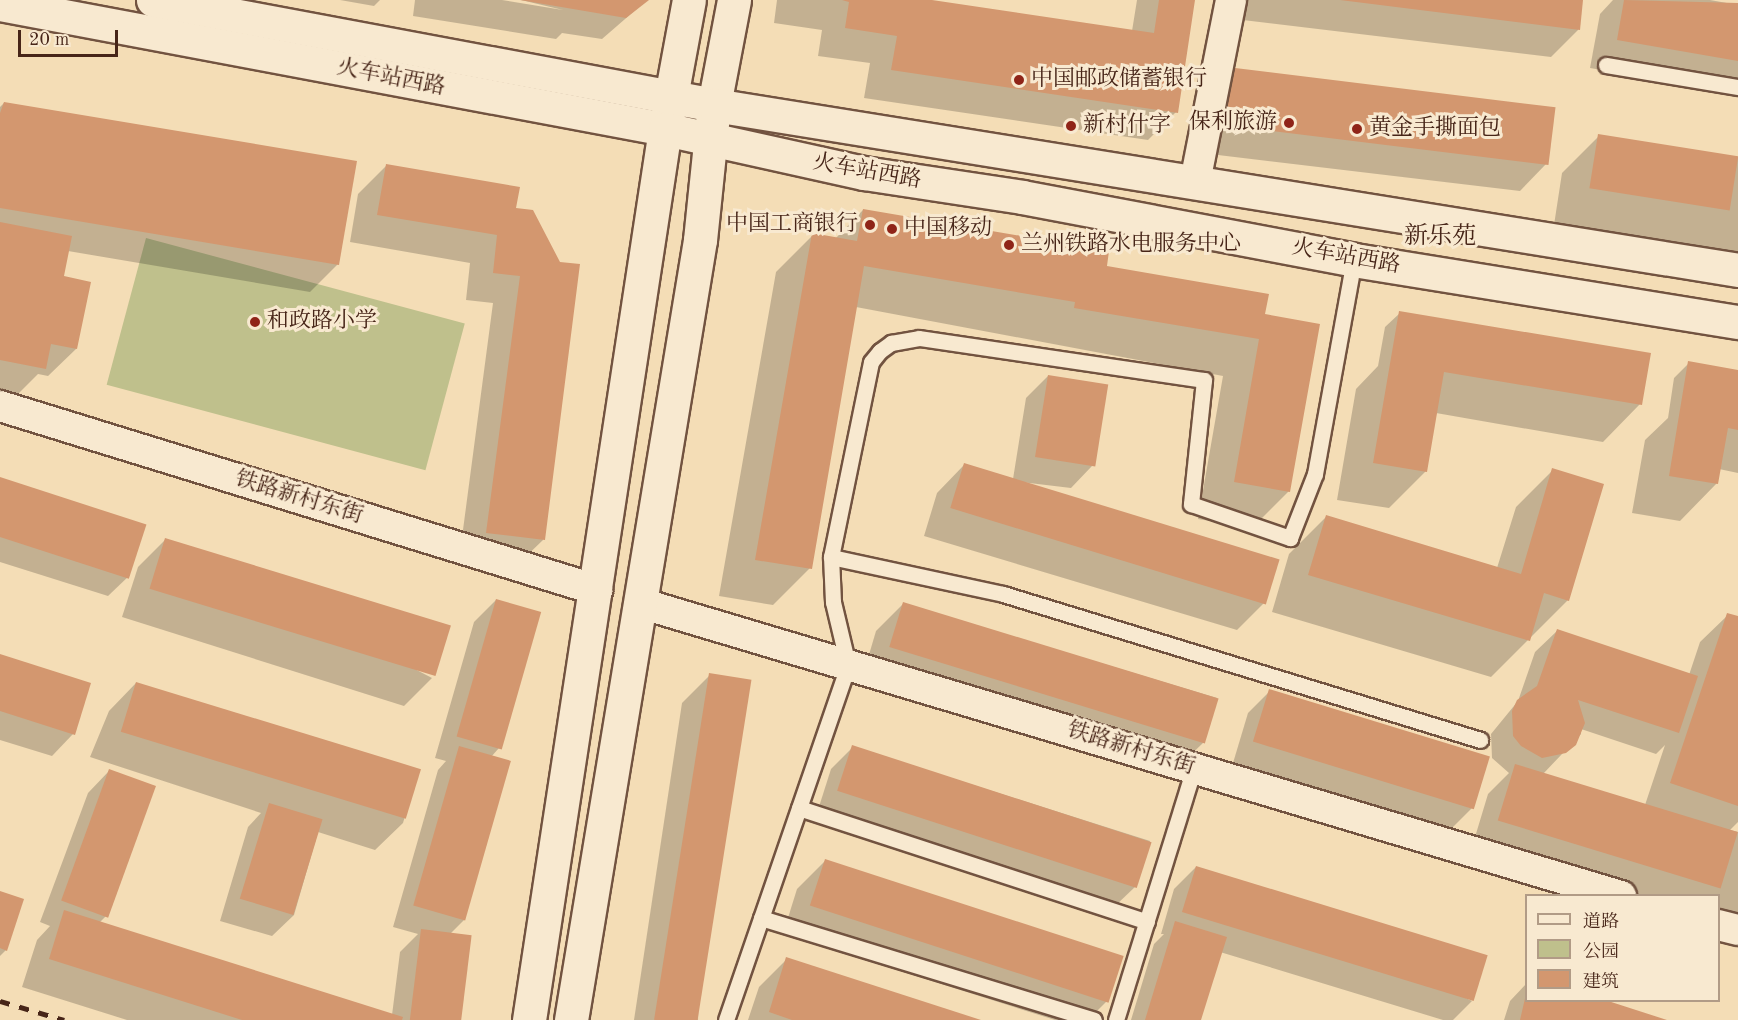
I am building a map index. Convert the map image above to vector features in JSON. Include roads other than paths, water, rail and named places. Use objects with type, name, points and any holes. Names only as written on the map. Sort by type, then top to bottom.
[{"type":"main road","name":"火车站西路","points":[[153,0],[714,105],[1738,270]]},
{"type":"main road","points":[[529,1020],[597,590],[665,129],[689,0]]},
{"type":"main road","points":[[571,1020],[700,240],[714,105],[734,0]]},
{"type":"main road","name":"火车站西路","points":[[0,4],[665,129],[709,142],[1354,260],[1738,322]]},
{"type":"street","points":[[1196,182],[1231,0]]},
{"type":"street","name":"铁路新村东街","points":[[0,406],[597,590]]},
{"type":"street","name":"铁路新村东街","points":[[640,603],[1614,894]]},
{"type":"street","points":[[1720,925],[1738,930]]},
{"type":"lane","points":[[1606,65],[1738,87]]},
{"type":"lane","points":[[726,1020],[848,665],[833,602],[831,557],[871,362],[885,347],[905,339],[1204,380],[1191,504],[1290,538],[1315,474],[1354,260]]},
{"type":"lane","points":[[831,557],[1003,594],[1480,740]]},
{"type":"lane","points":[[1116,1020],[1194,768]]},
{"type":"lane","points":[[799,808],[1147,922]]},
{"type":"lane","points":[[761,918],[1094,1020]]},
{"type":"railway","points":[[0,1001],[64,1020]]},
{"type":"place","name":"中国邮政储蓄银行","points":[[1019,80]]},
{"type":"place","name":"保利旅游","points":[[1289,123]]},
{"type":"place","name":"新村什字","points":[[1071,126]]},
{"type":"place","name":"黄金手撕面包","points":[[1357,129]]},
{"type":"place","name":"中国工商银行","points":[[870,225]]},
{"type":"place","name":"中国移动","points":[[892,229]]},
{"type":"place","name":"兰州铁路水电服务中心","points":[[1009,245]]},
{"type":"place","name":"和政路小学","points":[[255,322]]},
{"type":"district","name":"新乐苑","points":[[1440,238]]}]
